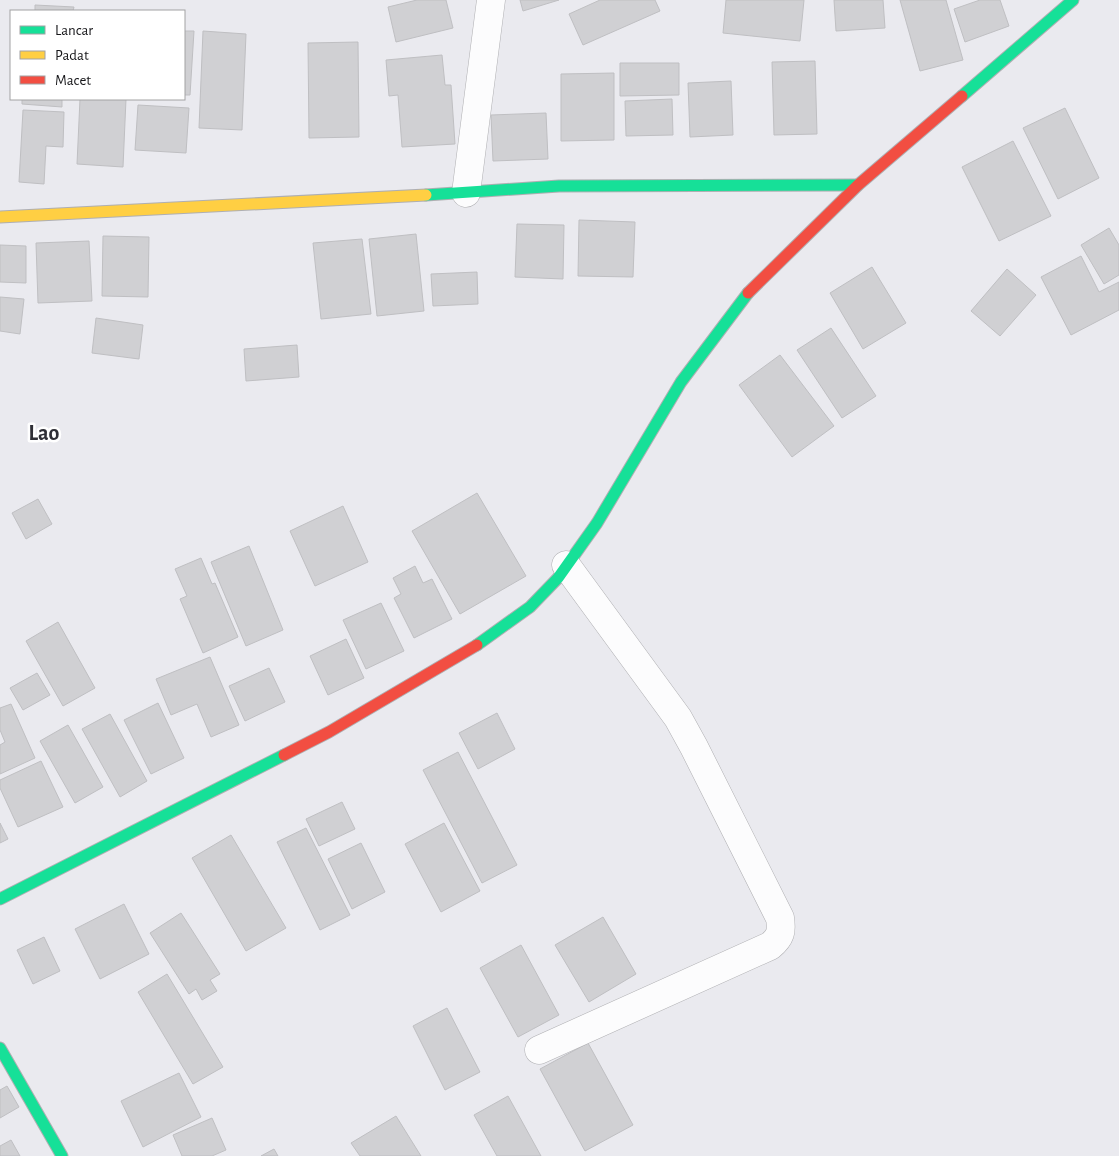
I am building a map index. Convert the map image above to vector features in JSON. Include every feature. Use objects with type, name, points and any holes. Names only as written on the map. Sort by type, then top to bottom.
[{"type":"street","points":[[466,193],[491,0]]},
{"type":"street","points":[[0,899],[328,732],[481,643],[530,607],[558,578],[597,523],[680,382],[744,297],[858,185],[1073,0]]},
{"type":"street","points":[[0,217],[466,193],[559,186],[858,185]]},
{"type":"street","points":[[539,1050],[770,946],[779,938],[782,929],[780,918],[678,718],[566,565]]},
{"type":"street","points":[[0,1048],[62,1156]]},
{"type":"building","points":[[417,0],[446,0],[453,28],[396,42],[388,7]]},
{"type":"building","points":[[520,0],[559,0],[523,11]]},
{"type":"building","points":[[600,0],[655,0],[660,11],[583,45],[569,14]]},
{"type":"building","points":[[726,0],[804,0],[800,41],[723,33]]},
{"type":"building","points":[[834,0],[883,0],[885,28],[836,31]]},
{"type":"building","points":[[900,0],[946,0],[963,60],[920,71]]},
{"type":"building","points":[[980,0],[1000,0],[1009,26],[965,42],[954,9]]},
{"type":"building","points":[[35,5],[74,7],[73,10],[35,10]]},
{"type":"building","points":[[185,31],[194,31],[190,95],[185,95]]},
{"type":"building","points":[[203,31],[246,34],[242,130],[199,128]]},
{"type":"building","points":[[358,42],[359,137],[309,138],[308,43]]},
{"type":"building","points":[[442,55],[445,85],[451,85],[455,144],[402,147],[398,95],[389,96],[386,60]]},
{"type":"building","points":[[815,61],[817,134],[774,135],[772,62]]},
{"type":"building","points":[[620,63],[679,63],[679,95],[620,96]]},
{"type":"building","points":[[614,73],[614,140],[561,141],[561,74]]},
{"type":"building","points":[[731,81],[733,135],[690,137],[688,83]]},
{"type":"building","points":[[672,99],[673,135],[626,136],[625,101]]},
{"type":"building","points":[[22,100],[62,100],[62,107],[22,104]]},
{"type":"building","points":[[80,100],[126,100],[123,167],[77,164]]},
{"type":"building","points":[[138,105],[189,108],[186,153],[135,150]]},
{"type":"building","points":[[1065,108],[1099,178],[1058,199],[1023,128]]},
{"type":"building","points":[[23,110],[64,112],[63,147],[46,146],[44,184],[19,182]]},
{"type":"building","points":[[546,113],[548,159],[493,161],[491,115]]},
{"type":"building","points":[[1013,141],[1051,216],[999,241],[962,167]]},
{"type":"building","points":[[579,220],[635,222],[633,277],[578,276]]},
{"type":"building","points":[[517,224],[564,225],[563,279],[515,277]]},
{"type":"building","points":[[1109,228],[1119,245],[1119,275],[1104,284],[1081,245]]},
{"type":"building","points":[[416,234],[424,311],[377,316],[369,239]]},
{"type":"building","points":[[103,236],[149,237],[148,297],[102,296]]},
{"type":"building","points":[[362,239],[371,314],[321,319],[313,243]]},
{"type":"building","points":[[89,241],[92,301],[38,303],[36,243]]},
{"type":"building","points":[[0,245],[26,246],[26,283],[0,282]]},
{"type":"building","points":[[1081,256],[1099,292],[1119,282],[1119,310],[1071,335],[1041,277]]},
{"type":"building","points":[[872,267],[906,323],[863,349],[830,293]]},
{"type":"building","points":[[1007,269],[1036,295],[1000,336],[971,311]]},
{"type":"building","points":[[477,272],[478,304],[433,306],[431,274]]},
{"type":"building","points":[[0,297],[24,299],[20,334],[0,331]]},
{"type":"building","points":[[96,318],[143,325],[139,359],[92,353]]},
{"type":"building","points":[[831,328],[876,396],[842,418],[797,350]]},
{"type":"building","points":[[297,345],[299,377],[246,381],[244,349]]},
{"type":"building","points":[[780,355],[834,426],[792,457],[739,385]]},
{"type":"building","points":[[477,493],[526,576],[460,614],[412,531]]},
{"type":"building","points":[[38,499],[52,524],[26,539],[12,513]]},
{"type":"building","points":[[343,506],[368,562],[315,586],[290,531]]},
{"type":"building","points":[[249,546],[283,630],[246,646],[211,562]]},
{"type":"building","points":[[201,558],[212,584],[215,583],[238,637],[203,653],[180,599],[187,596],[175,569]]},
{"type":"building","points":[[415,566],[423,583],[432,579],[452,619],[414,638],[394,598],[401,594],[393,578]]},
{"type":"building","points":[[381,603],[404,651],[366,669],[343,620]]},
{"type":"building","points":[[58,622],[95,688],[63,706],[26,641]]},
{"type":"building","points":[[346,639],[364,678],[328,695],[310,656]]},
{"type":"building","points":[[210,657],[239,725],[211,737],[197,704],[171,715],[156,679]]},
{"type":"building","points":[[269,668],[285,702],[245,721],[229,686]]},
{"type":"building","points":[[37,673],[50,695],[23,710],[10,688]]},
{"type":"building","points":[[158,703],[184,758],[151,774],[124,720]]},
{"type":"building","points":[[11,704],[35,758],[0,774],[0,745],[5,742],[0,730],[0,708]]},
{"type":"building","points":[[497,713],[515,749],[478,769],[459,733]]},
{"type":"building","points":[[110,714],[147,781],[120,797],[82,729]]},
{"type":"building","points":[[68,725],[103,787],[75,803],[40,741]]},
{"type":"building","points":[[458,752],[517,865],[482,883],[423,770]]},
{"type":"building","points":[[41,761],[63,807],[18,827],[0,788],[0,780]]},
{"type":"building","points":[[342,802],[355,829],[319,846],[306,819]]},
{"type":"building","points":[[0,823],[8,839],[0,843]]},
{"type":"building","points":[[444,823],[480,891],[441,912],[405,844]]},
{"type":"building","points":[[306,828],[350,915],[320,930],[277,842]]},
{"type":"building","points":[[231,835],[286,928],[246,951],[192,858]]},
{"type":"building","points":[[361,843],[385,892],[352,909],[328,859]]},
{"type":"building","points":[[124,904],[149,954],[100,979],[75,929]]},
{"type":"building","points":[[181,913],[220,974],[210,980],[217,991],[202,1000],[196,989],[189,994],[150,933]]},
{"type":"building","points":[[603,917],[636,974],[589,1002],[555,945]]},
{"type":"building","points":[[44,937],[60,971],[33,984],[17,950]]},
{"type":"building","points":[[521,945],[559,1015],[518,1037],[480,968]]},
{"type":"building","points":[[167,974],[223,1067],[193,1084],[138,992]]},
{"type":"building","points":[[447,1008],[480,1072],[445,1090],[413,1026]]},
{"type":"building","points":[[588,1043],[633,1125],[585,1151],[540,1069]]},
{"type":"building","points":[[179,1073],[201,1117],[143,1147],[121,1101]]},
{"type":"building","points":[[7,1086],[19,1107],[0,1118],[0,1090]]},
{"type":"building","points":[[508,1096],[541,1156],[497,1156],[474,1115]]},
{"type":"building","points":[[396,1116],[421,1156],[360,1156],[351,1143]]},
{"type":"building","points":[[212,1118],[226,1150],[212,1156],[182,1156],[173,1135]]},
{"type":"building","points":[[11,1140],[20,1156],[0,1156],[0,1146]]},
{"type":"building","points":[[274,1149],[278,1156],[261,1156]]},
{"type":"traffic: fast","points":[[962,96],[1073,0]]},
{"type":"traffic: fast","points":[[426,195],[559,186],[858,185]]},
{"type":"traffic: fast","points":[[477,645],[530,607],[558,578],[597,523],[681,382],[748,293]]},
{"type":"traffic: fast","points":[[0,899],[284,755]]},
{"type":"traffic: fast","points":[[0,1048],[62,1156]]},
{"type":"traffic: slow","points":[[0,217],[426,195]]},
{"type":"traffic: jam","points":[[748,293],[858,185],[962,96]]},
{"type":"traffic: jam","points":[[284,755],[329,732],[477,645]]},
{"type":"district","name":"Lao","points":[[44,432]]}]
